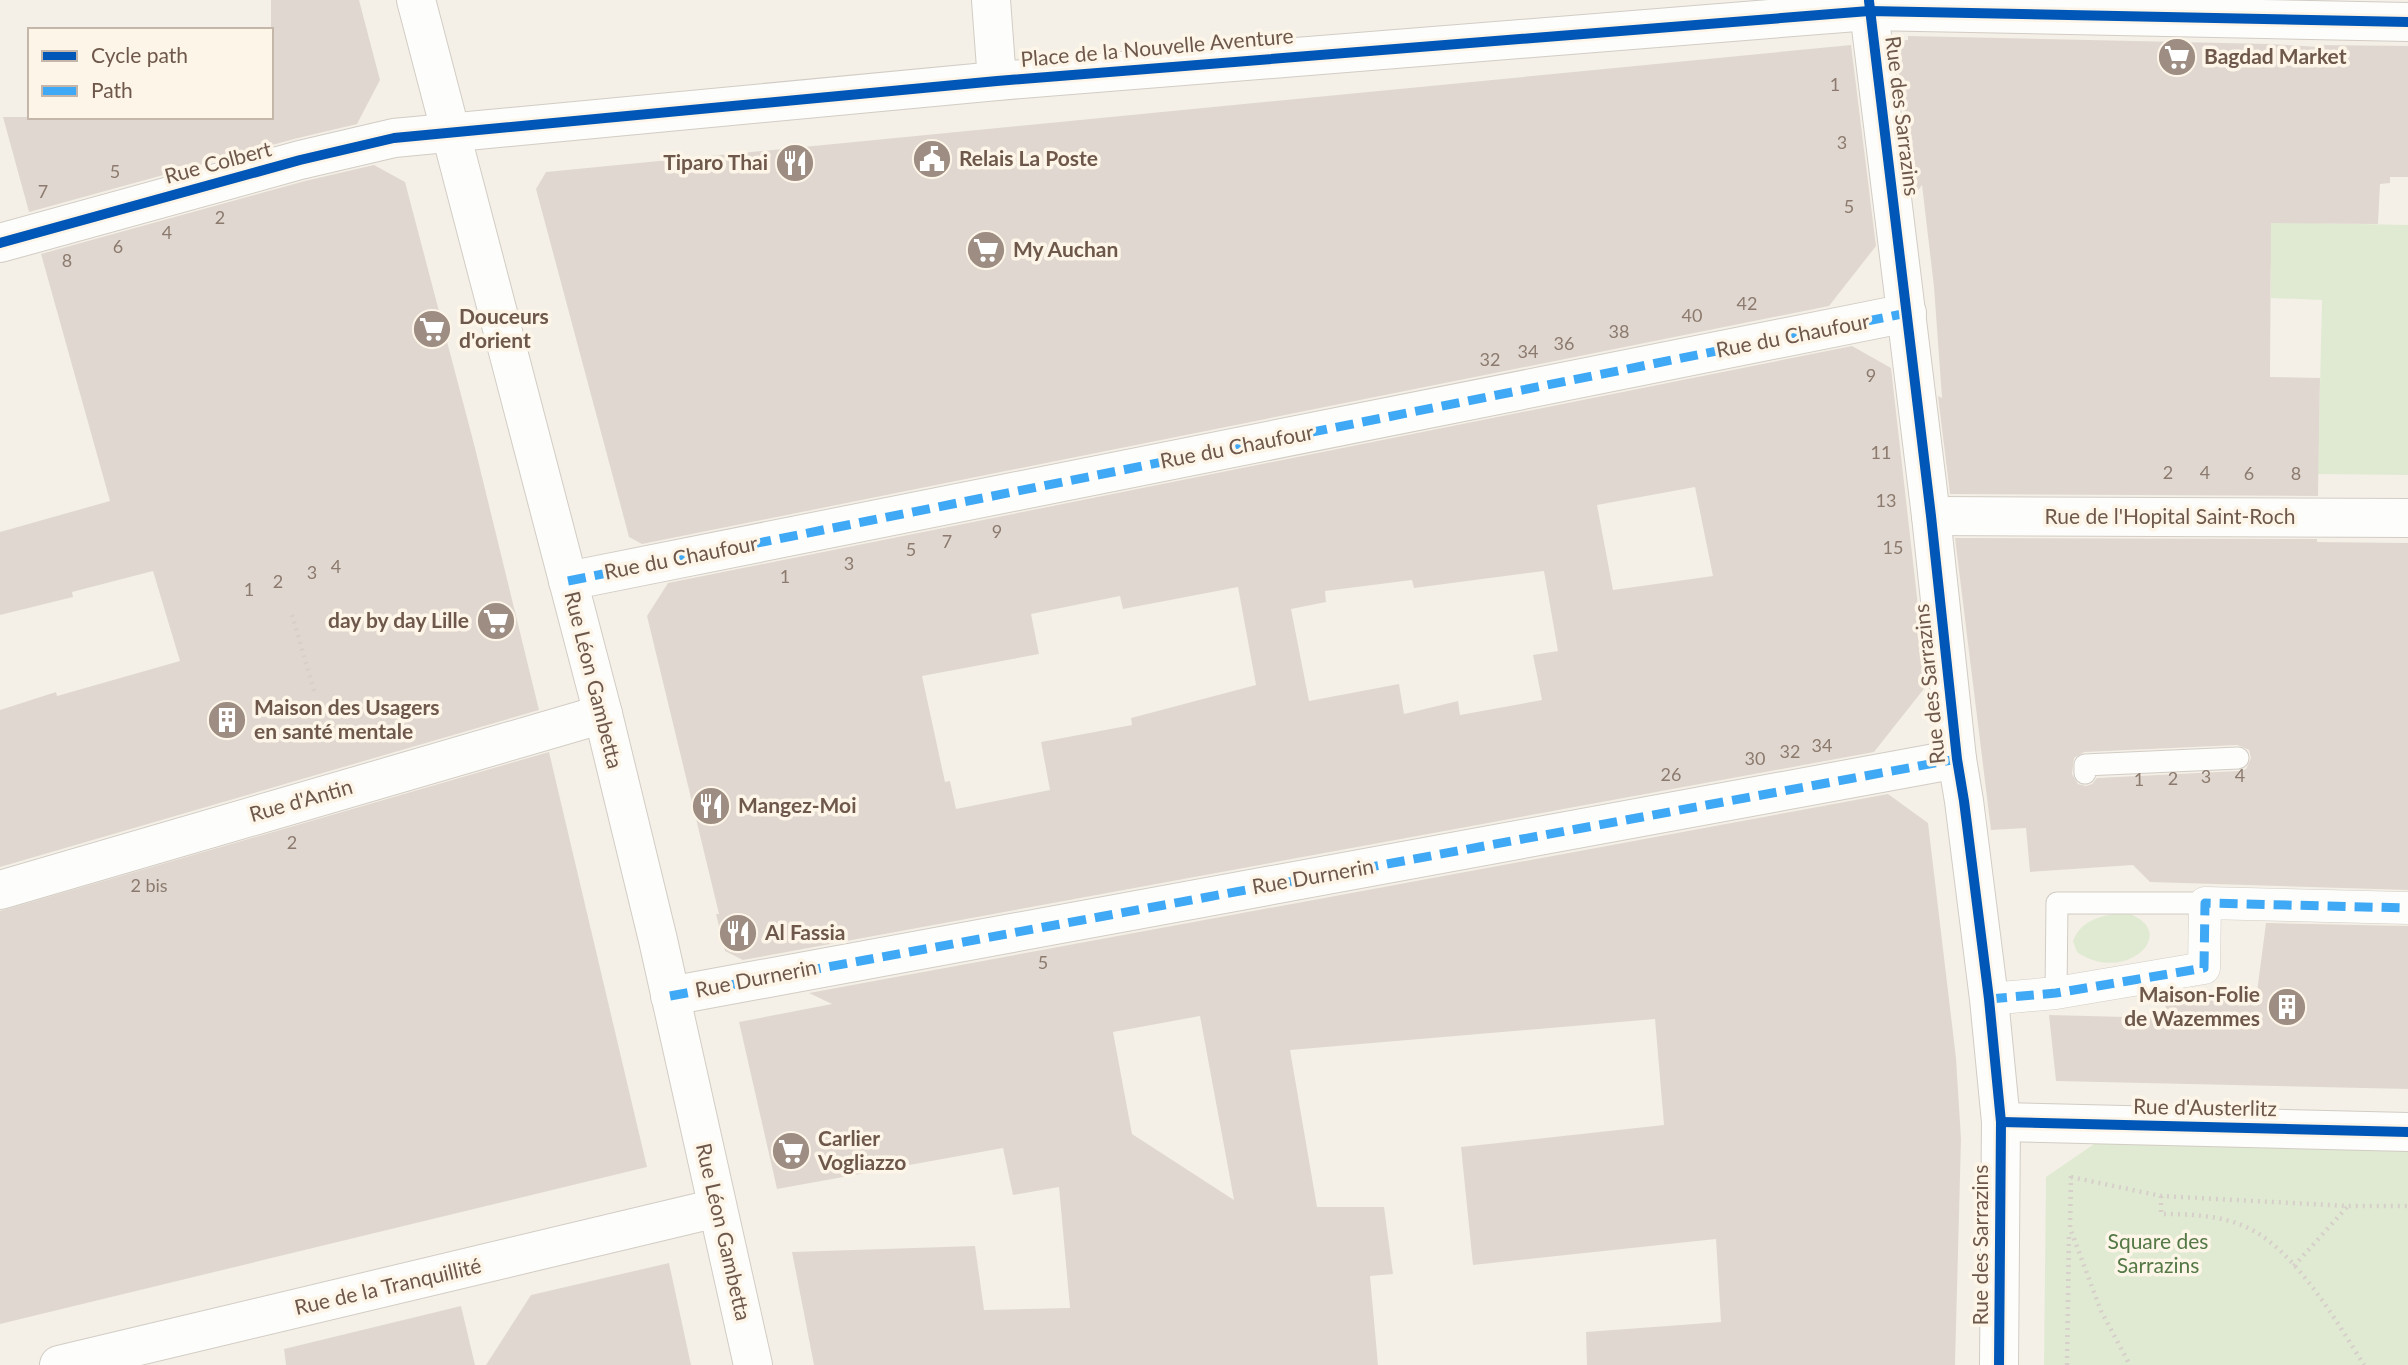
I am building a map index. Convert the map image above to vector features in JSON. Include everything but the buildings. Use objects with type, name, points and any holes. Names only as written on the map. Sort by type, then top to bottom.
[{"type":"street","name":"Rue Léon Gambetta","points":[[416,0],[603,714],[753,1365]]},
{"type":"street","name":"Place de la Nouvelle Aventure","points":[[990,0],[997,81]]},
{"type":"street","name":"Place de la Nouvelle Aventure","points":[[449,131],[1869,6],[2408,22]]},
{"type":"street","name":"Rue des Sarrazins","points":[[1869,6],[1931,516],[1957,759],[1975,799],[2001,1122],[1999,1365]]},
{"type":"street","name":"Rue Colbert","points":[[0,243],[300,160],[394,138],[449,131]]},
{"type":"street","name":"Rue du Chaufour","points":[[568,581],[1907,313]]},
{"type":"street","name":"Rue de l'Hopital Saint-Roch","points":[[1931,516],[2408,518]]},
{"type":"street","name":"Rue d'Antin","points":[[0,890],[603,714]]},
{"type":"street","name":"Rue Durnerin","points":[[670,996],[1957,759]]},
{"type":"street","points":[[1989,999],[2056,993],[2204,968],[2205,903],[2408,908]]},
{"type":"street","name":"Rue d'Austerlitz","points":[[2001,1122],[2408,1132]]},
{"type":"street","name":"Rue de la Tranquillité","points":[[60,1365],[717,1208]]},
{"type":"lane","points":[[2085,772],[2085,765],[2238,758]]},
{"type":"lane","points":[[2056,993],[2057,903],[2205,903]]},
{"type":"path","points":[[292,615],[315,694]]},
{"type":"path","points":[[2067,1365],[2071,1169]]},
{"type":"path","points":[[2071,1177],[2161,1196],[2347,1206],[2408,1206]]},
{"type":"path","points":[[2161,1196],[2161,1214],[2200,1215],[2246,1226],[2269,1242],[2294,1266],[2331,1312],[2364,1365]]},
{"type":"path","points":[[2294,1266],[2347,1206]]},
{"type":"path","points":[[2070,1227],[2101,1311],[2130,1365]]},
{"type":"green space","points":[[2259,222],[2408,225],[2408,475],[2318,474],[2322,300],[2271,298],[2271,269],[2257,267]]},
{"type":"green space","points":[[2125,912],[2142,921],[2149,931],[2148,942],[2141,952],[2129,959],[2113,963],[2095,961],[2077,952],[2073,941],[2082,927],[2094,919]]},
{"type":"green space","name":"Square des Sarrazins","points":[[2097,1142],[2408,1149],[2408,1365],[2044,1365],[2046,1177]]},
{"type":"marked path","points":[[568,581],[1907,313]]},
{"type":"marked path","points":[[670,996],[1957,759]]},
{"type":"marked path","points":[[1989,999],[2056,993],[2204,968],[2205,903],[2408,908]]},
{"type":"cycle path","points":[[1869,1],[1931,516],[1957,759],[1989,999],[2001,1122],[1999,1365]]},
{"type":"cycle path","points":[[0,243],[300,160],[394,138],[997,81],[1869,11],[2408,22]]},
{"type":"cycle path","points":[[2001,1122],[2408,1132]]},
{"type":"place","name":"Bagdad Market","points":[[2177,57]]},
{"type":"place","name":"Relais La Poste","points":[[932,159]]},
{"type":"place","name":"Tiparo Thai","points":[[795,163]]},
{"type":"place","name":"My Auchan","points":[[986,250]]},
{"type":"place","name":"Douceurs d'orient","points":[[432,329]]},
{"type":"place","name":"day by day Lille","points":[[496,621]]},
{"type":"place","name":"Maison des Usagers en santé mentale","points":[[227,720]]},
{"type":"place","name":"Mangez-Moi","points":[[711,806]]},
{"type":"place","name":"Al Fassia","points":[[738,933]]},
{"type":"place","name":"Maison-Folie de Wazemmes","points":[[2287,1007]]},
{"type":"place","name":"Carlier Vogliazzo","points":[[791,1151]]}]
